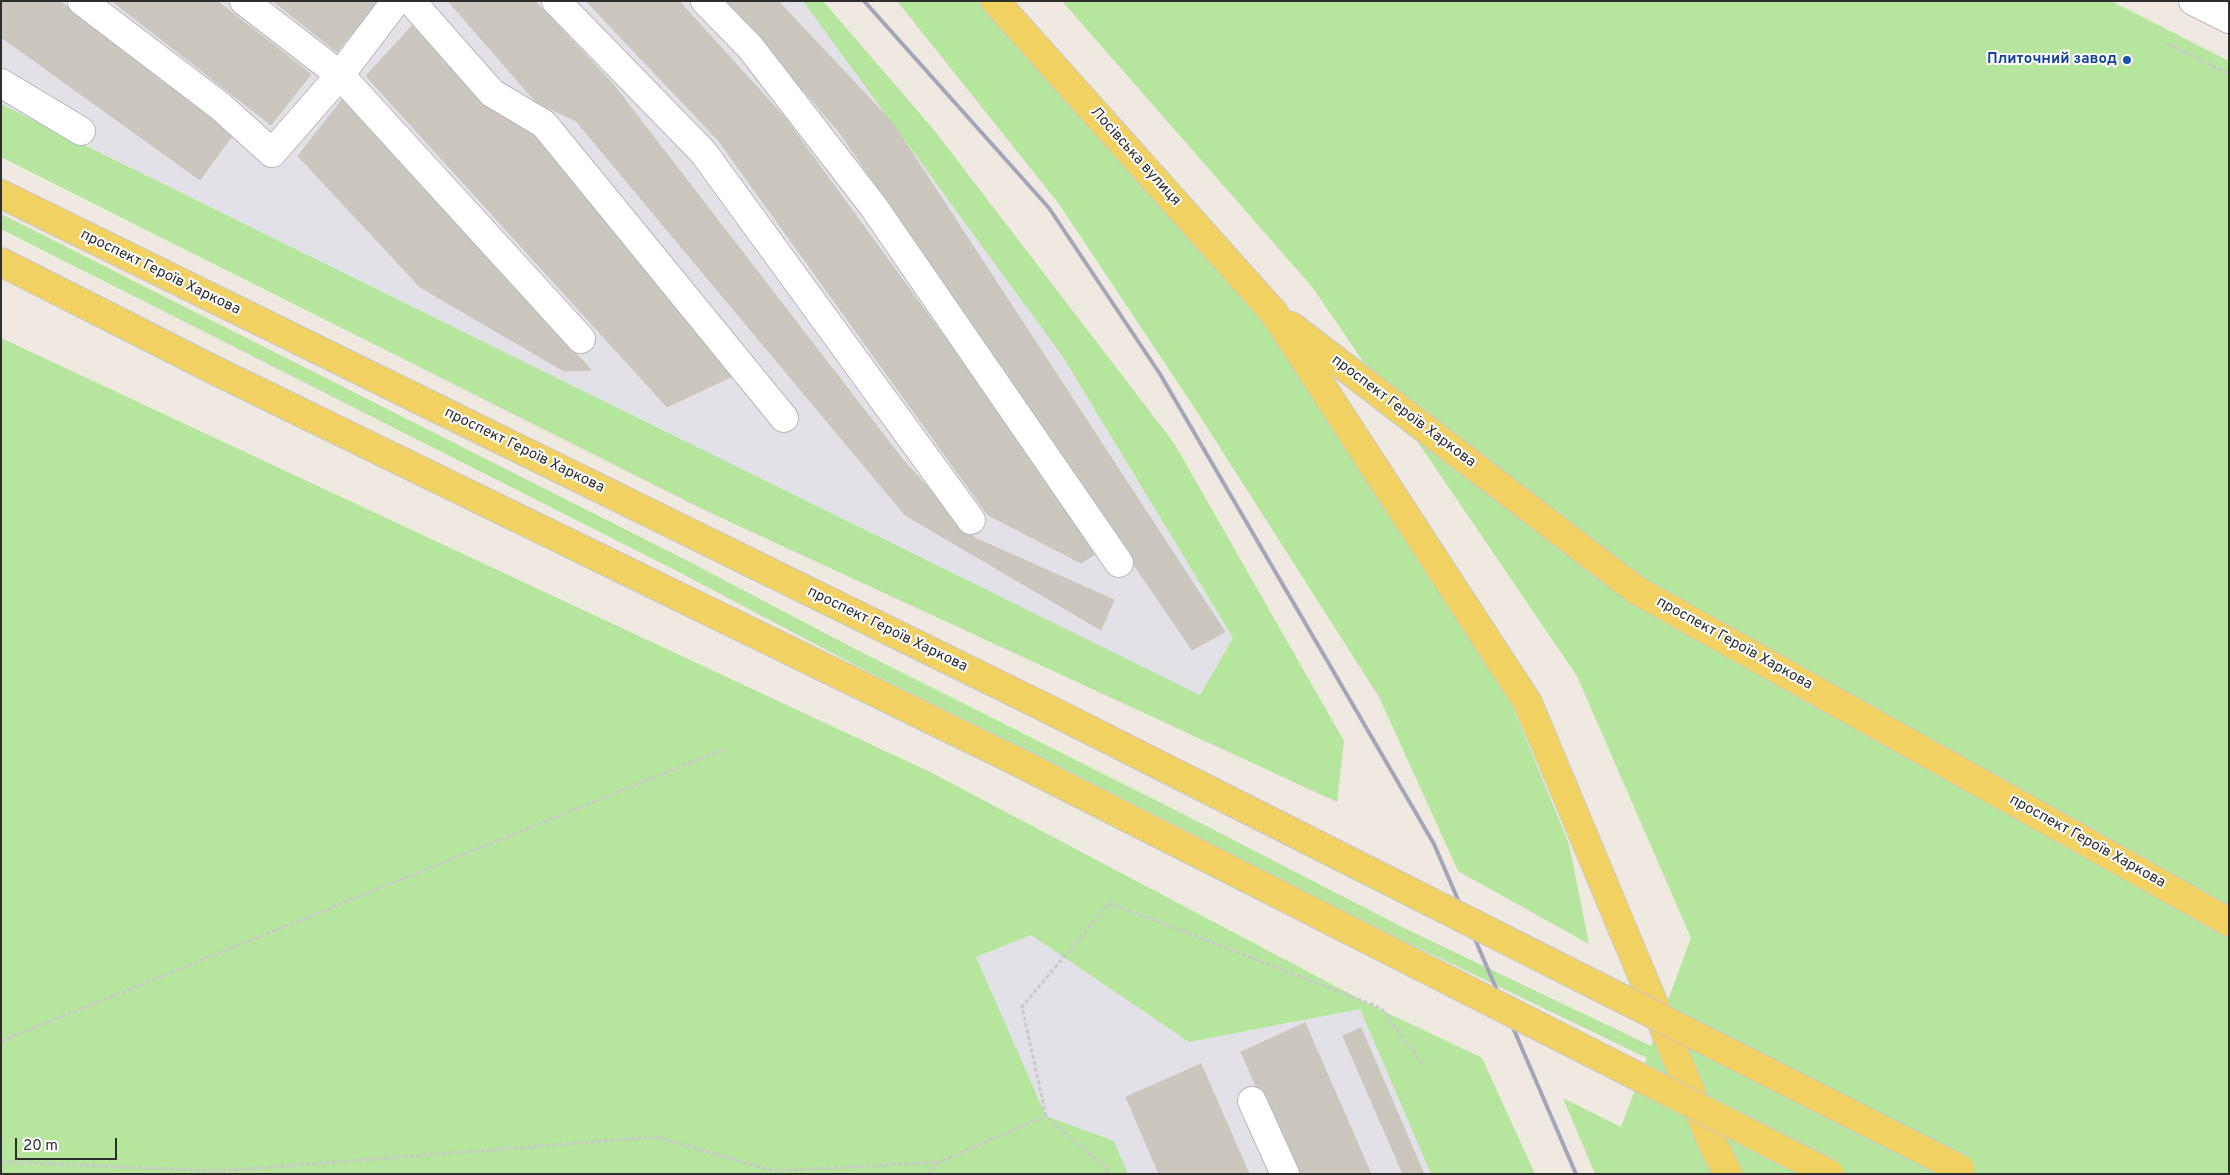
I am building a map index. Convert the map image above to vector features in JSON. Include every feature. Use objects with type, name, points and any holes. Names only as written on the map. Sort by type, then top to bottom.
[{"type":"main road","name":"Лосівська вулиця","points":[[995,1],[1274,313]]},
{"type":"main road","name":"проспект Героїв Харкова","points":[[1,194],[1046,708],[1965,1172]]},
{"type":"main road","points":[[1,262],[214,370],[1016,761],[1830,1174]]},
{"type":"main road","name":"проспект Героїв Харкова","points":[[1274,313],[1636,590],[2229,922]]},
{"type":"main road","points":[[1274,313],[1528,702],[1712,1145],[1728,1174]]},
{"type":"street","points":[[82,1],[220,106],[272,153],[340,75],[396,1]]},
{"type":"street","points":[[244,1],[340,75],[581,339]]},
{"type":"street","points":[[411,1],[492,93],[544,124],[784,418]]},
{"type":"street","points":[[556,1],[703,152],[971,520]]},
{"type":"street","points":[[705,1],[750,47],[873,206],[1119,564]]},
{"type":"street","points":[[2193,1],[2229,19]]},
{"type":"street","points":[[1,83],[81,132]]},
{"type":"street","points":[[1252,1101],[1285,1174]]},
{"type":"path","points":[[2166,43],[2229,74]]},
{"type":"path","points":[[1,1041],[724,749]]},
{"type":"path","points":[[1108,1174],[1105,1167],[1046,1116],[1022,1008],[1109,903],[1381,1008],[1423,1066]]},
{"type":"path","points":[[1,1162],[220,1171],[656,1137],[774,1171],[939,1162],[1046,1116]]},
{"type":"path","points":[[928,1174],[939,1162]]},
{"type":"shaded area","points":[[1,1],[806,1],[1063,357],[1233,638],[1200,696],[1,104]]},
{"type":"shaded area","points":[[1031,935],[1189,1042],[1360,1009],[1431,1174],[1128,1174],[1114,1141],[1046,1116],[976,957]]},
{"type":"green space","points":[[803,1],[823,1],[934,130],[1174,443],[1344,741],[1337,802],[702,509],[1,157],[1,104],[1200,695],[1233,638],[1063,357]]},
{"type":"green space","points":[[897,1],[992,1],[1199,241],[1351,432],[1509,697],[1569,844],[1589,944],[1458,871],[1379,697],[1194,407],[1059,204]]},
{"type":"green space","points":[[1062,1],[2111,1],[2229,61],[2229,1174],[1595,1174],[1563,1098],[1621,1127],[1647,1058],[1398,938],[851,663],[675,570],[1,229],[1,214],[680,557],[857,650],[1185,815],[1404,928],[1651,1046],[1691,938],[1577,676],[1313,288]]},
{"type":"green space","points":[[1,338],[932,773],[1369,1004],[1482,1058],[1535,1174],[1431,1174],[1360,1009],[1189,1042],[1031,935],[976,957],[1046,1116],[1114,1141],[1128,1174],[1,1174]]},
{"type":"building","points":[[1,1],[59,1],[237,129],[200,180],[1,37]]},
{"type":"building","points":[[112,1],[217,1],[311,74],[271,125]]},
{"type":"building","points":[[273,1],[375,1],[377,2],[337,52]]},
{"type":"building","points":[[448,1],[535,1],[612,83],[903,460],[975,538],[1114,600],[1101,630],[905,515],[576,121],[536,102]]},
{"type":"building","points":[[586,1],[679,1],[785,118],[1100,551],[1081,563],[988,515],[718,140]]},
{"type":"building","points":[[726,1],[778,1],[892,122],[1225,632],[1192,650],[840,133]]},
{"type":"building","points":[[412,26],[492,111],[525,125],[735,375],[667,407],[366,76]]},
{"type":"building","points":[[345,96],[591,370],[564,371],[420,287],[298,156]]},
{"type":"building","points":[[1305,1023],[1371,1174],[1295,1174],[1241,1052]]},
{"type":"building","points":[[1361,1028],[1424,1174],[1403,1174],[1343,1036]]},
{"type":"building","points":[[1201,1064],[1249,1174],[1159,1174],[1126,1097]]},
{"type":"railway","points":[[864,1],[1049,208],[1160,374],[1434,844],[1576,1174]]},
{"type":"place","name":"Плиточний завод","points":[[2127,60]]}]
